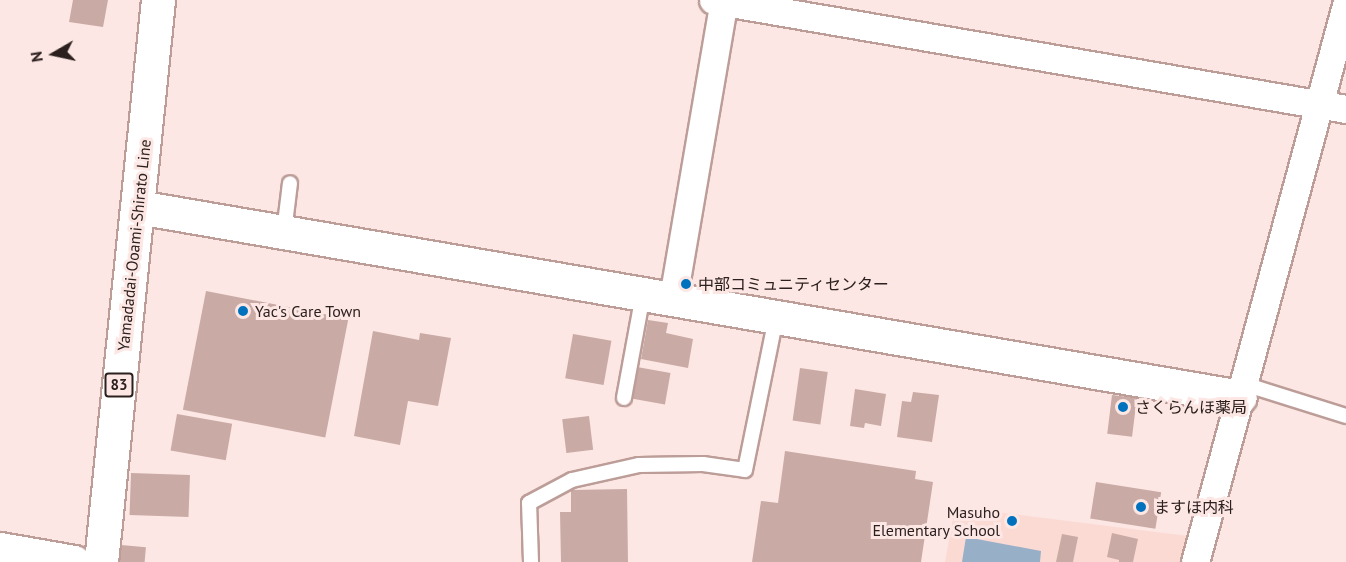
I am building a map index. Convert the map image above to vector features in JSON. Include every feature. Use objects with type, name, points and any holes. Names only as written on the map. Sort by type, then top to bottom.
[{"type":"street","name":"Yamadadai-Ooami-Shirato Line","points":[[101,562],[158,0]]},
{"type":"street","points":[[658,296],[720,1],[1333,107]]},
{"type":"street","points":[[1195,562],[1242,391],[1333,107],[1346,5]]},
{"type":"street","points":[[138,207],[658,296],[1242,391]]},
{"type":"street","points":[[0,549],[74,562]]},
{"type":"lane","points":[[284,232],[290,183]]},
{"type":"lane","points":[[624,398],[658,296]]},
{"type":"lane","points":[[531,562],[529,503],[572,480],[639,465],[703,464],[745,470],[776,315]]},
{"type":"lane","points":[[1242,391],[1346,416]]},
{"type":"shaded area","name":"Masuho Elementary School","points":[[955,507],[1188,536],[1181,562],[945,562]]},
{"type":"water","points":[[966,537],[1041,551],[1040,562],[962,562]]},
{"type":"building","points":[[73,0],[108,0],[103,27],[69,22]]},
{"type":"building","points":[[206,291],[348,319],[325,437],[183,410]]},
{"type":"building","points":[[648,320],[668,323],[666,333],[693,339],[688,368],[641,359]]},
{"type":"building","points":[[373,331],[419,340],[420,333],[451,338],[438,406],[408,401],[400,445],[354,436]]},
{"type":"building","points":[[573,334],[611,341],[604,385],[565,378]]},
{"type":"building","points":[[637,367],[670,373],[665,404],[631,399]]},
{"type":"building","points":[[800,368],[828,372],[820,424],[793,420]]},
{"type":"building","points":[[855,389],[886,394],[881,426],[865,423],[864,428],[850,426]]},
{"type":"building","points":[[913,392],[939,395],[932,442],[897,437],[902,401],[911,402]]},
{"type":"building","points":[[1112,395],[1137,398],[1132,437],[1107,434]]},
{"type":"building","points":[[177,414],[232,424],[226,460],[171,450]]},
{"type":"building","points":[[589,416],[593,450],[566,453],[562,419]]},
{"type":"building","points":[[785,451],[916,471],[915,479],[933,482],[921,562],[752,562],[761,501],[778,503]]},
{"type":"building","points":[[131,473],[190,475],[188,517],[130,515]]},
{"type":"building","points":[[1096,482],[1161,492],[1155,529],[1090,519]]},
{"type":"building","points":[[627,489],[628,562],[561,562],[560,512],[571,512],[571,490]]},
{"type":"building","points":[[1112,533],[1138,539],[1133,562],[1119,562],[1119,560],[1107,557]]},
{"type":"building","points":[[1062,534],[1078,537],[1073,562],[1056,562]]},
{"type":"building","points":[[121,545],[146,547],[145,562],[120,562]]},
{"type":"place","name":"中部コミュニティセンター","points":[[686,284]]},
{"type":"place","name":"Yac's Care Town","points":[[243,311]]},
{"type":"place","name":"さくらんほ薬局","points":[[1123,407]]},
{"type":"place","name":"ますほ内科","points":[[1141,507]]},
{"type":"place","name":"Masuho Elementary School","points":[[1012,521]]}]
